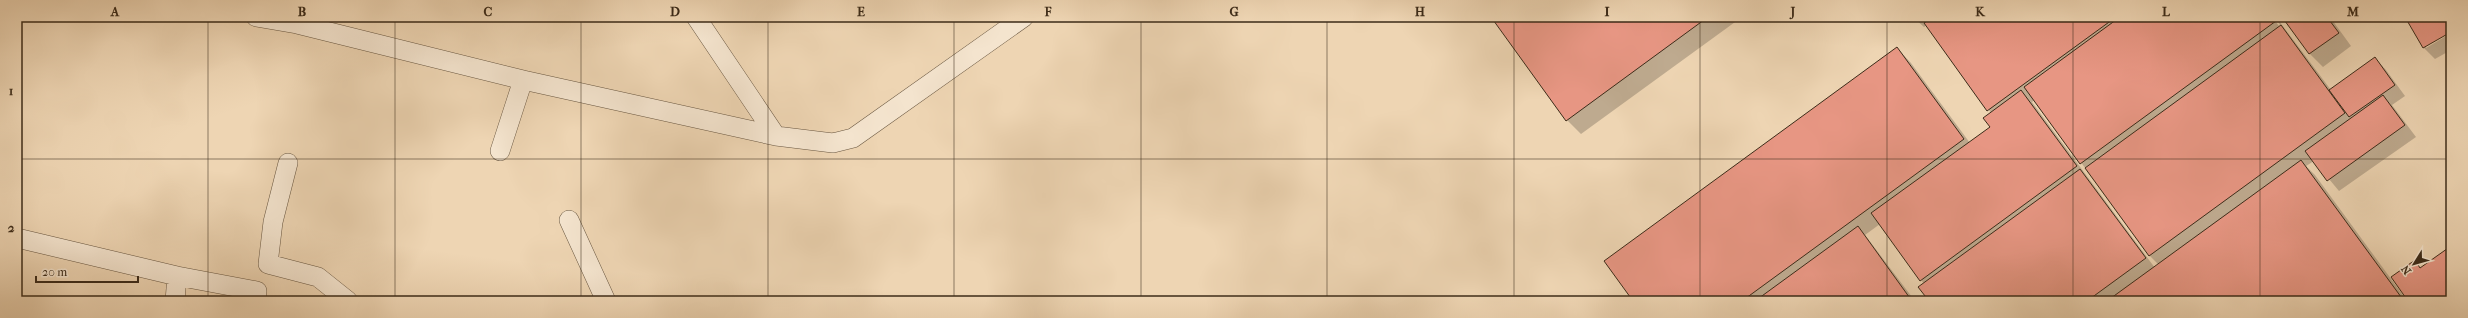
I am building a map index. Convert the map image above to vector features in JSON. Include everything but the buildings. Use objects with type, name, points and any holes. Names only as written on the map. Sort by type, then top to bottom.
[{"type":"lane","points":[[256,17],[294,20],[523,80],[776,136],[833,143],[853,138],[1024,17]]},
{"type":"lane","points":[[696,17],[776,136]]},
{"type":"lane","points":[[500,151],[523,80]]},
{"type":"lane","points":[[17,238],[256,296],[268,264],[273,222],[288,163]]},
{"type":"lane","points":[[569,220],[606,301]]},
{"type":"lane","points":[[268,264],[318,277],[348,301]]},
{"type":"lane","points":[[175,301],[177,276]]}]
